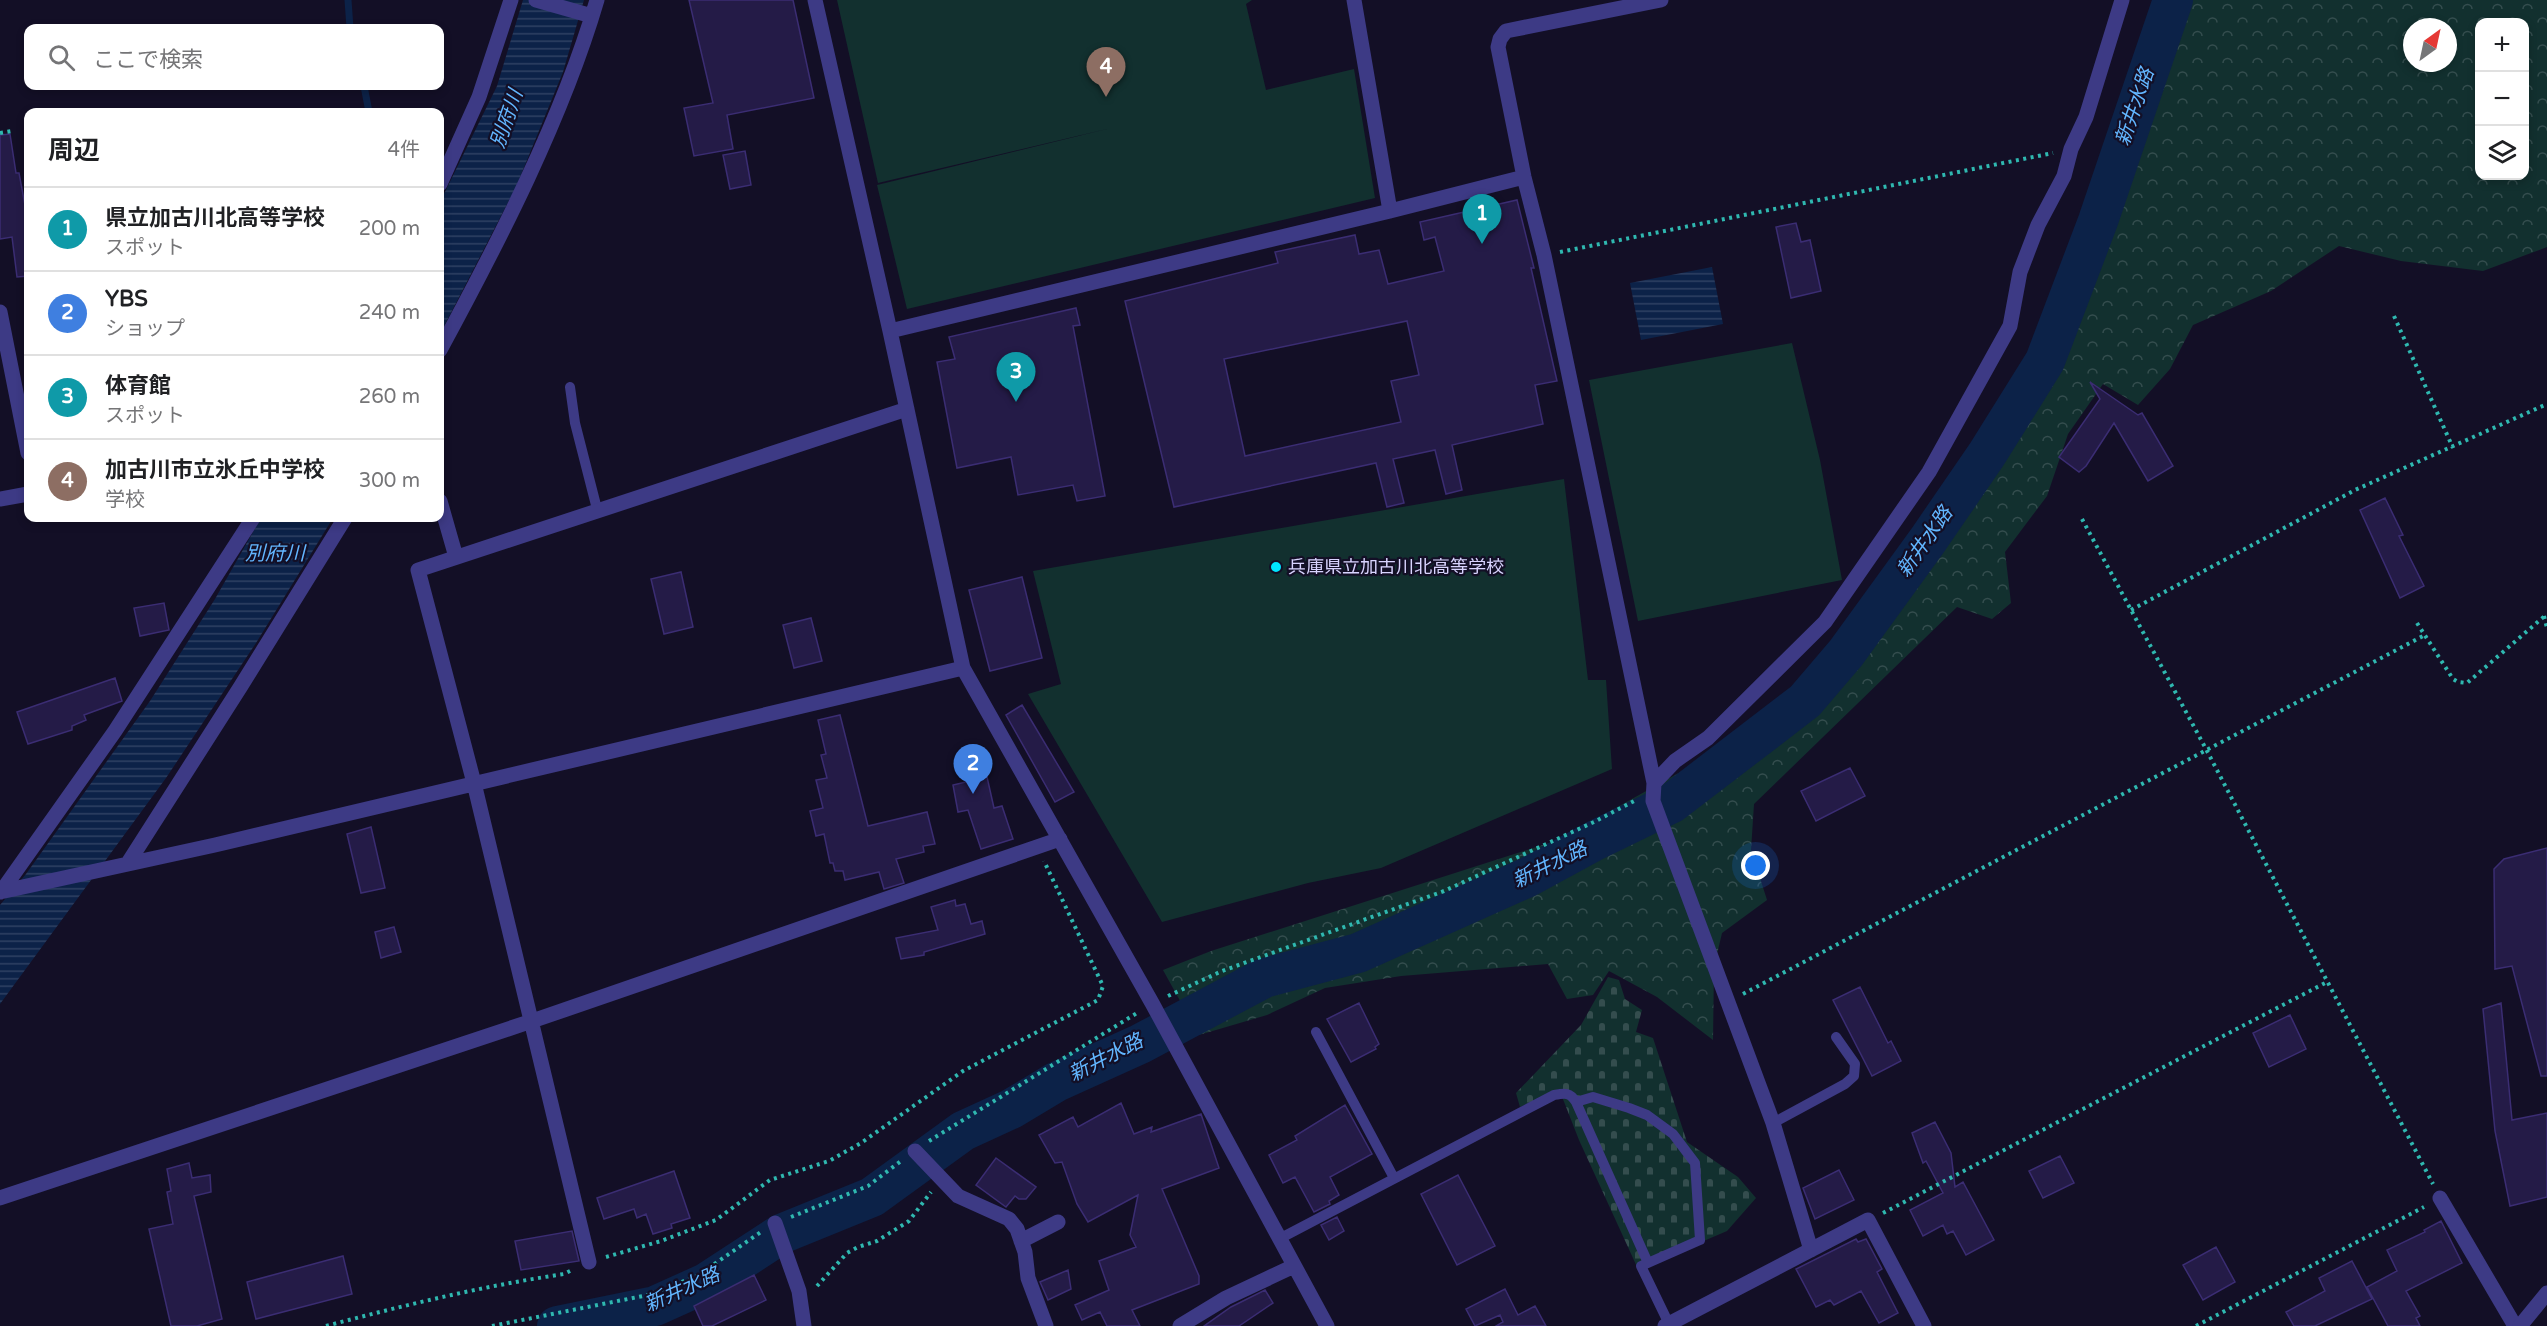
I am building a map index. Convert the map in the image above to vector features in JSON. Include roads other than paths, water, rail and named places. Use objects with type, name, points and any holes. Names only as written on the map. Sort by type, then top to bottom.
[{"type":"street","points":[[444,175],[479,97],[511,0]]},
{"type":"street","points":[[537,0],[592,16]]},
{"type":"street","points":[[444,342],[514,206],[553,118],[597,0]]},
{"type":"street","points":[[814,0],[890,331],[963,668],[1152,1004],[1327,1326]]},
{"type":"street","points":[[1354,0],[1390,211]]},
{"type":"street","points":[[1661,0],[1506,31],[1498,47],[1524,177],[1544,255],[1654,783],[1653,801],[1773,1123],[1811,1250]]},
{"type":"street","points":[[1654,783],[1675,761],[1708,738],[1825,622],[1929,472],[2010,326],[2020,272],[2038,225],[2064,176],[2071,149],[2085,117],[2122,0]]},
{"type":"street","points":[[890,331],[1524,177]]},
{"type":"street","points":[[0,312],[24,433]]},
{"type":"street","points":[[590,1262],[474,783],[418,570],[597,509],[907,409]]},
{"type":"street","points":[[0,499],[24,495]]},
{"type":"street","points":[[444,515],[456,557]]},
{"type":"street","points":[[5,891],[115,731],[250,522]]},
{"type":"street","points":[[124,864],[271,639],[343,522]]},
{"type":"street","points":[[5,891],[215,845],[963,668]]},
{"type":"street","points":[[0,1198],[532,1021],[1060,839]]},
{"type":"street","points":[[915,1151],[958,1196],[1009,1219],[1017,1229],[1025,1252],[1028,1278],[1046,1326]]},
{"type":"street","points":[[2440,1198],[2515,1326]]},
{"type":"street","points":[[1667,1325],[1868,1221],[1924,1326]]},
{"type":"street","points":[[1021,1241],[1058,1222]]},
{"type":"street","points":[[775,1223],[799,1291],[804,1326]]},
{"type":"street","points":[[1180,1326],[1226,1298],[1294,1266]]},
{"type":"street","points":[[2520,1326],[2547,1293]]},
{"type":"lane","points":[[570,387],[575,423],[597,509]]},
{"type":"lane","points":[[1316,1032],[1394,1178]]},
{"type":"lane","points":[[1773,1123],[1845,1084],[1854,1076],[1856,1064],[1836,1037]]},
{"type":"lane","points":[[1279,1239],[1554,1095],[1567,1093],[1572,1095],[1576,1101],[1648,1263]]},
{"type":"lane","points":[[1576,1101],[1593,1097],[1647,1115],[1673,1134],[1695,1163],[1700,1240],[1641,1266],[1667,1325]]},
{"type":"water","name":"別府川","points":[[523,0],[584,0],[563,72],[516,187],[444,326],[444,194],[497,86]]},
{"type":"water","points":[[1712,267],[1723,324],[1641,340],[1630,283]]},
{"type":"water","name":"別府川","points":[[259,522],[331,522],[256,643],[166,778],[0,1004],[0,905],[26,874],[150,701],[215,599]]},
{"type":"waterway","points":[[348,0],[350,24]]},
{"type":"waterway","name":"新井水路","points":[[557,1326],[655,1306],[706,1283],[781,1234],[872,1197],[963,1131],[1011,1109],[1056,1082],[1140,1044],[1264,978],[1358,953],[1528,877],[1596,840],[1672,803],[1805,701],[1846,653],[1928,540],[1987,454],[2045,361],[2098,221],[2173,0]]},
{"type":"waterway","points":[[365,90],[368,108]]},
{"type":"place","name":"加古川市立氷丘中学校","points":[[1106,97]]},
{"type":"place","name":"県立加古川北高等学校","points":[[1482,244]]},
{"type":"place","name":"体育館","points":[[1016,402]]},
{"type":"place","name":"兵庫県立加古川北高等学校","points":[[1276,567]]},
{"type":"place","name":"YBS","points":[[973,794]]}]
